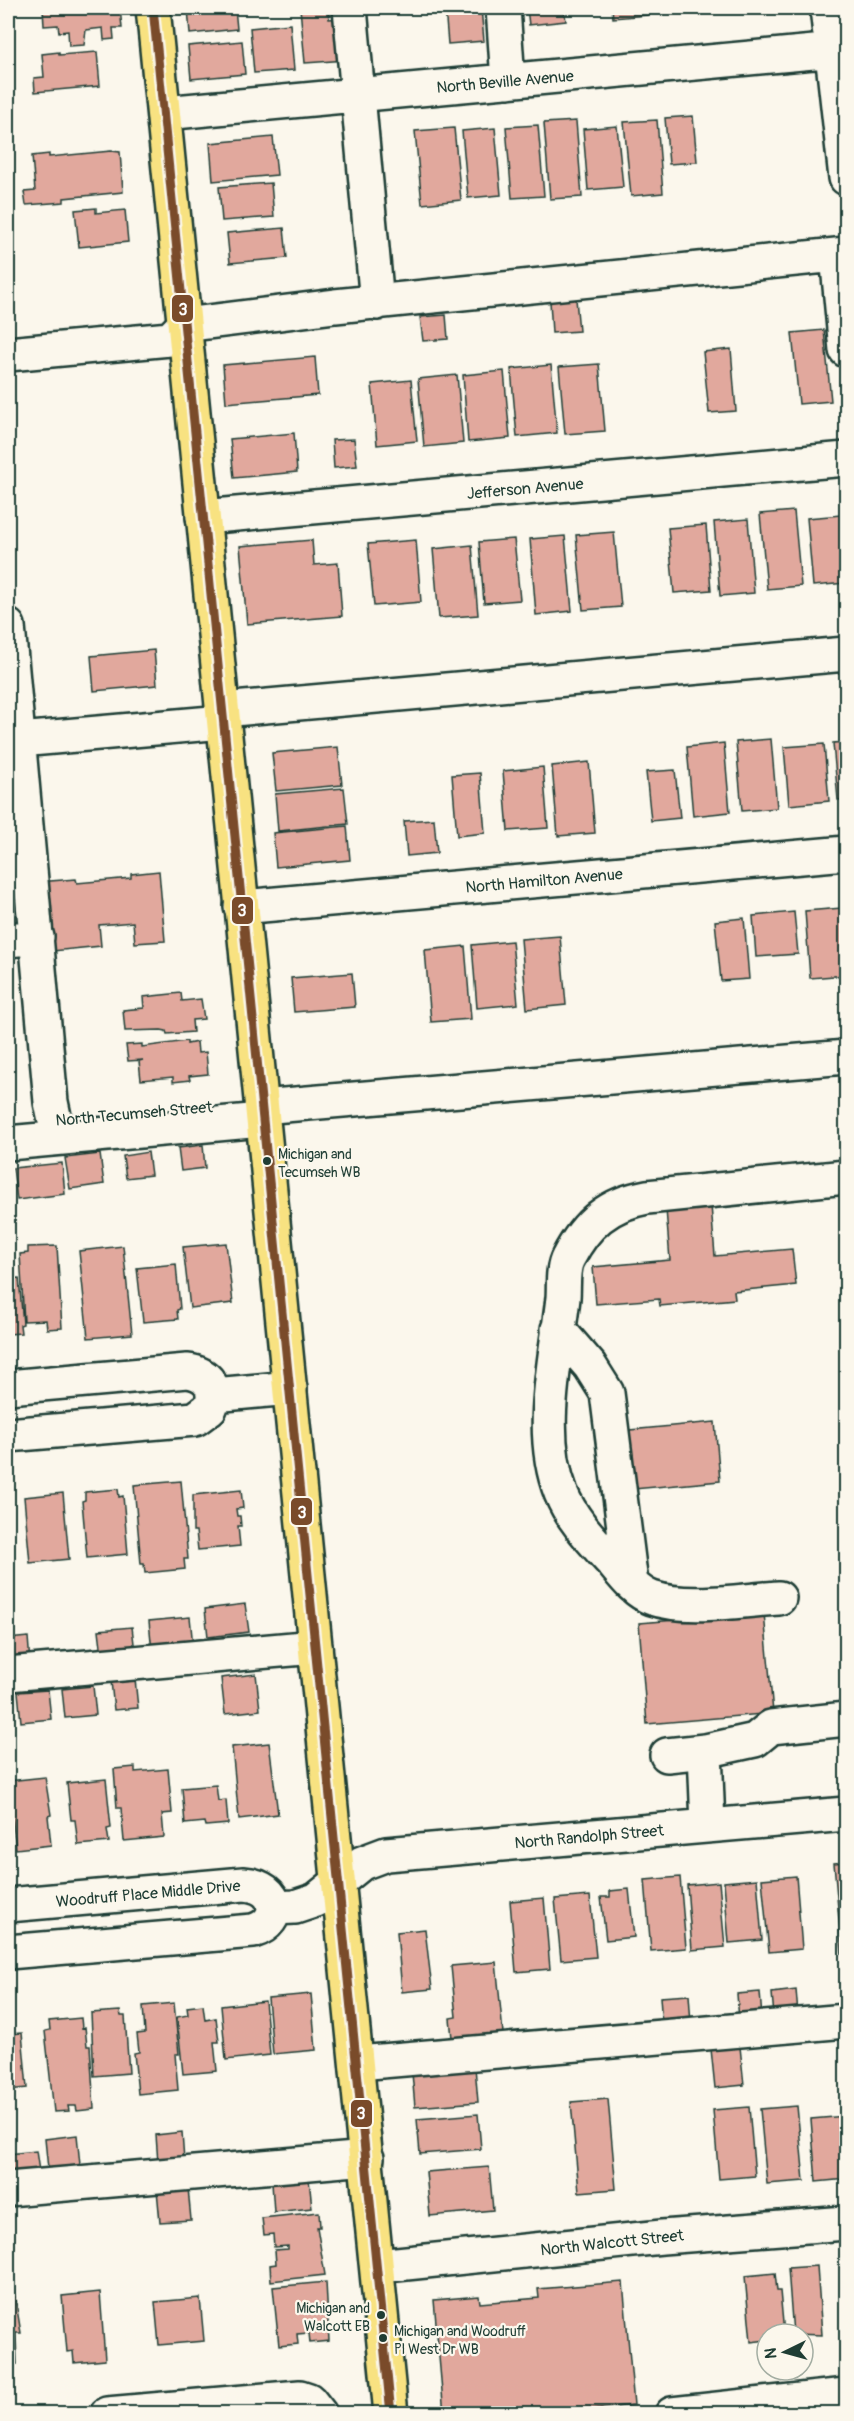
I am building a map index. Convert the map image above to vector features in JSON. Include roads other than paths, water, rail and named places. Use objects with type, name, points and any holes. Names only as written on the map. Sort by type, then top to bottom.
[{"type":"main road","points":[[153,8],[392,2414]]},
{"type":"street","points":[[350,8],[377,303]]},
{"type":"street","points":[[503,8],[508,81]]},
{"type":"street","points":[[827,8],[839,50],[846,178]]},
{"type":"street","name":"North Beville Avenue","points":[[164,113],[839,50]]},
{"type":"street","points":[[8,354],[170,339],[184,325],[842,254],[846,350]]},
{"type":"street","name":"Jefferson Avenue","points":[[203,517],[846,459]]},
{"type":"street","points":[[8,626],[22,938],[55,1121]]},
{"type":"street","points":[[13,741],[222,716],[846,654]]},
{"type":"street","name":"North Hamilton Avenue","points":[[241,907],[846,852]]},
{"type":"street","points":[[8,1143],[261,1110],[846,1057]]},
{"type":"street","name":"North Tecumseh Street","points":[[8,1125],[261,1110]]},
{"type":"street","points":[[779,1598],[686,1602],[652,1598],[631,1583],[576,1523],[560,1492],[552,1453],[550,1410],[566,1261],[581,1236],[594,1222],[622,1201],[846,1177]]},
{"type":"street","points":[[558,1329],[590,1366],[607,1393],[631,1583]]},
{"type":"street","points":[[8,1387],[187,1371],[203,1375],[212,1387],[214,1395],[210,1408],[195,1419],[8,1436]]},
{"type":"street","points":[[214,1395],[290,1388]]},
{"type":"street","points":[[8,1674],[315,1647]]},
{"type":"street","points":[[667,1755],[705,1751],[755,1740],[771,1727],[846,1719]]},
{"type":"street","points":[[705,1751],[708,1825]]},
{"type":"street","name":"North Randolph Street","points":[[340,1882],[362,1863],[386,1854],[846,1814]]},
{"type":"street","points":[[8,1952],[253,1931],[268,1923],[274,1908],[309,1903],[340,1882]]},
{"type":"street","name":"Woodruff Place Middle Drive","points":[[8,1905],[244,1884],[258,1885],[266,1890],[271,1896],[274,1908]]},
{"type":"street","points":[[358,2063],[846,2021]]},
{"type":"street","points":[[8,2189],[367,2158]]},
{"type":"street","name":"North Walcott Street","points":[[377,2266],[650,2238],[846,2223]]},
{"type":"street","points":[[672,2414],[846,2395]]},
{"type":"street","points":[[107,2414],[300,2397],[309,2400],[320,2414]]},
{"type":"place","name":"Michigan and Tecumseh WB","points":[[267,1161]]},
{"type":"place","name":"Michigan and Walcott EB","points":[[381,2315]]},
{"type":"place","name":"Michigan and Woodruff Pl West Dr WB","points":[[383,2338]]}]
